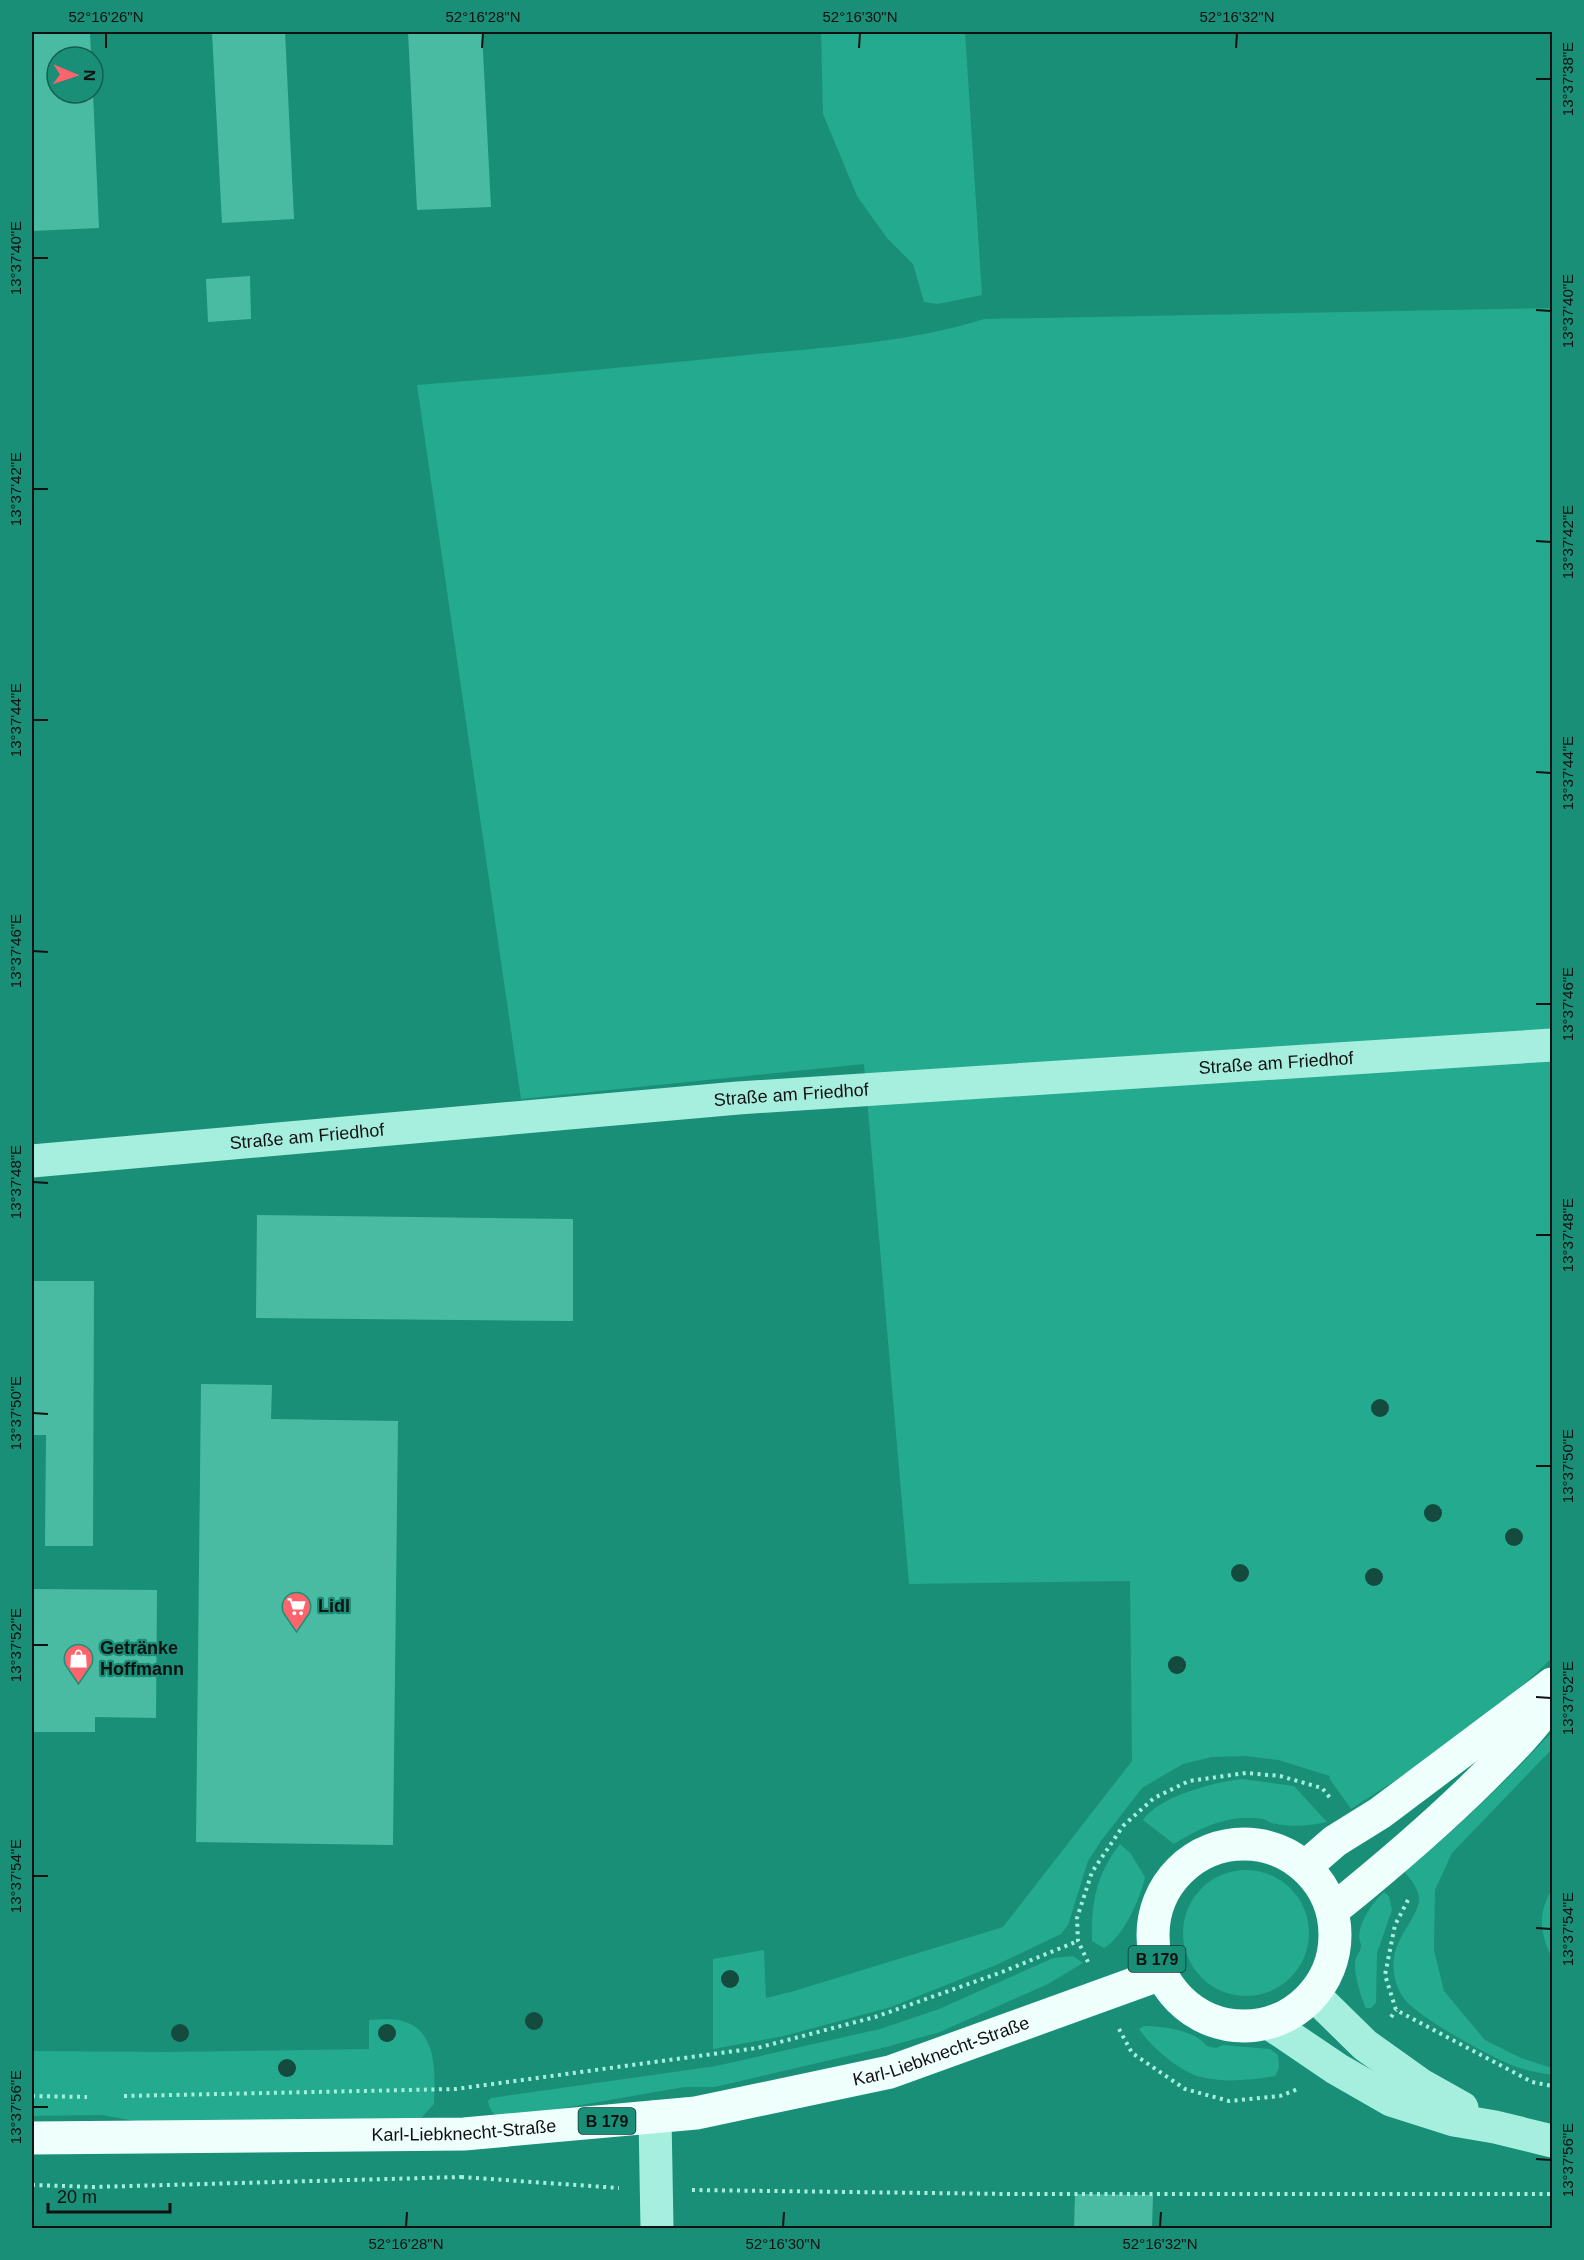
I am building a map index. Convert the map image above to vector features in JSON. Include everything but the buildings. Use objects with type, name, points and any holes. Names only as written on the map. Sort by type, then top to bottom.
[{"type":"main road","points":[[1305,1867],[1335,1840],[1355,1829],[1552,1684]]},
{"type":"main road","points":[[1333,1910],[1382,1871],[1483,1778],[1532,1730],[1552,1701]]},
{"type":"main road","name":"B 179","points":[[1227,1844],[1255,1844],[1282,1851],[1305,1867],[1322,1886],[1333,1910],[1336,1940],[1329,1970],[1314,1995],[1293,2013],[1269,2023],[1244,2027],[1218,2023],[1195,2013],[1175,1996],[1161,1974],[1153,1948],[1153,1920],[1162,1893],[1178,1870],[1200,1854],[1227,1844]]},
{"type":"main road","name":"Karl-Liebknecht-Straße","points":[[32,2138],[464,2134],[696,2113],[890,2072],[1161,1974]]},
{"type":"street","name":"Straße am Friedhof","points":[[32,1161],[738,1098],[1552,1045]]},
{"type":"street","points":[[1314,1995],[1365,2045],[1421,2085],[1495,2127]]},
{"type":"street","points":[[1269,2023],[1337,2069],[1391,2100],[1454,2120],[1552,2141]]},
{"type":"street","points":[[655,2117],[657,2229]]},
{"type":"path","points":[[114,2096],[456,2089],[757,2048],[875,2017],[1002,1972],[1078,1941],[1077,1918],[1092,1872],[1124,1826],[1154,1798],[1189,1781],[1246,1773],[1280,1776],[1322,1788],[1355,1829]]},
{"type":"path","points":[[1382,1871],[1408,1900],[1395,1925],[1386,1975],[1396,2010],[1532,2082],[1552,2086]]},
{"type":"path","points":[[1102,1997],[1132,2053],[1185,2089],[1229,2102],[1280,2096],[1313,2083],[1337,2069]]},
{"type":"path","points":[[32,2096],[91,2097]]},
{"type":"path","points":[[461,2177],[464,2134]]},
{"type":"path","points":[[32,2185],[93,2187],[461,2177],[657,2190],[1008,2194],[1552,2194]]},
{"type":"green space","points":[[821,32],[965,32],[982,295],[938,304],[924,302],[913,264],[887,238],[857,196],[823,114]]},
{"type":"green space","points":[[1552,308],[1552,1658],[1529,1680],[1456,1739],[1351,1809],[1329,1778],[1330,1776],[1278,1760],[1246,1756],[1212,1757],[1183,1764],[1142,1788],[1101,1841],[1088,1861],[1068,1925],[1061,1934],[996,1965],[891,2007],[784,2036],[713,2049],[713,1959],[764,1950],[766,1998],[1003,1927],[1132,1761],[1130,1581],[909,1584],[864,1064],[521,1099],[417,385],[867,343],[926,334],[984,319]]},
{"type":"green space","points":[[1552,1732],[1552,1749],[1452,1853],[1435,1890],[1434,1950],[1444,1991],[1485,2040],[1521,2058],[1552,2068],[1552,2075],[1526,2070],[1506,2062],[1458,2038],[1427,2018],[1406,2001],[1400,1992],[1394,1975],[1394,1963],[1399,1942],[1415,1912],[1419,1899],[1416,1887],[1404,1871],[1481,1804]]},
{"type":"green space","points":[[1242,1779],[1294,1786],[1327,1822],[1288,1826],[1274,1824],[1263,1819],[1239,1818],[1205,1827],[1174,1844],[1143,1820],[1151,1811],[1174,1797],[1217,1783]]},
{"type":"green space","points":[[1120,1844],[1131,1854],[1145,1877],[1130,1916],[1118,1935],[1104,1948],[1092,1941],[1094,1901],[1105,1867]]},
{"type":"green space","points":[[1246,1870],[1270,1875],[1290,1889],[1304,1909],[1309,1933],[1304,1957],[1290,1977],[1270,1991],[1246,1996],[1222,1991],[1202,1977],[1188,1957],[1183,1933],[1188,1909],[1202,1889],[1222,1875]]},
{"type":"green space","points":[[1552,1889],[1552,1959],[1543,1932],[1542,1915]]},
{"type":"green space","points":[[1384,1892],[1389,1896],[1392,1910],[1377,1953],[1376,2003],[1371,2008],[1366,2008],[1355,1969],[1356,1958],[1361,1947],[1359,1937],[1367,1913]]},
{"type":"green space","points":[[1073,1956],[1083,1963],[1048,1984],[940,2032],[886,2047],[715,2087],[684,2087],[507,2118],[494,2114],[488,2101],[491,2098],[716,2066],[880,2029],[939,2009],[1053,1958]]},
{"type":"green space","points":[[369,2020],[402,2021],[414,2026],[428,2043],[434,2067],[434,2104],[421,2118],[408,2125],[176,2128],[101,2115],[32,2116],[32,2051],[369,2049]]},
{"type":"green space","points":[[1144,2026],[1178,2030],[1194,2036],[1207,2046],[1216,2048],[1223,2045],[1270,2049],[1278,2055],[1279,2068],[1275,2076],[1257,2079],[1228,2080],[1201,2077],[1184,2070],[1158,2051],[1139,2029]]},
{"type":"place","name":"Lidl","points":[[297,1632]]},
{"type":"place","name":"Getränke Hoffmann","points":[[79,1684]]}]
